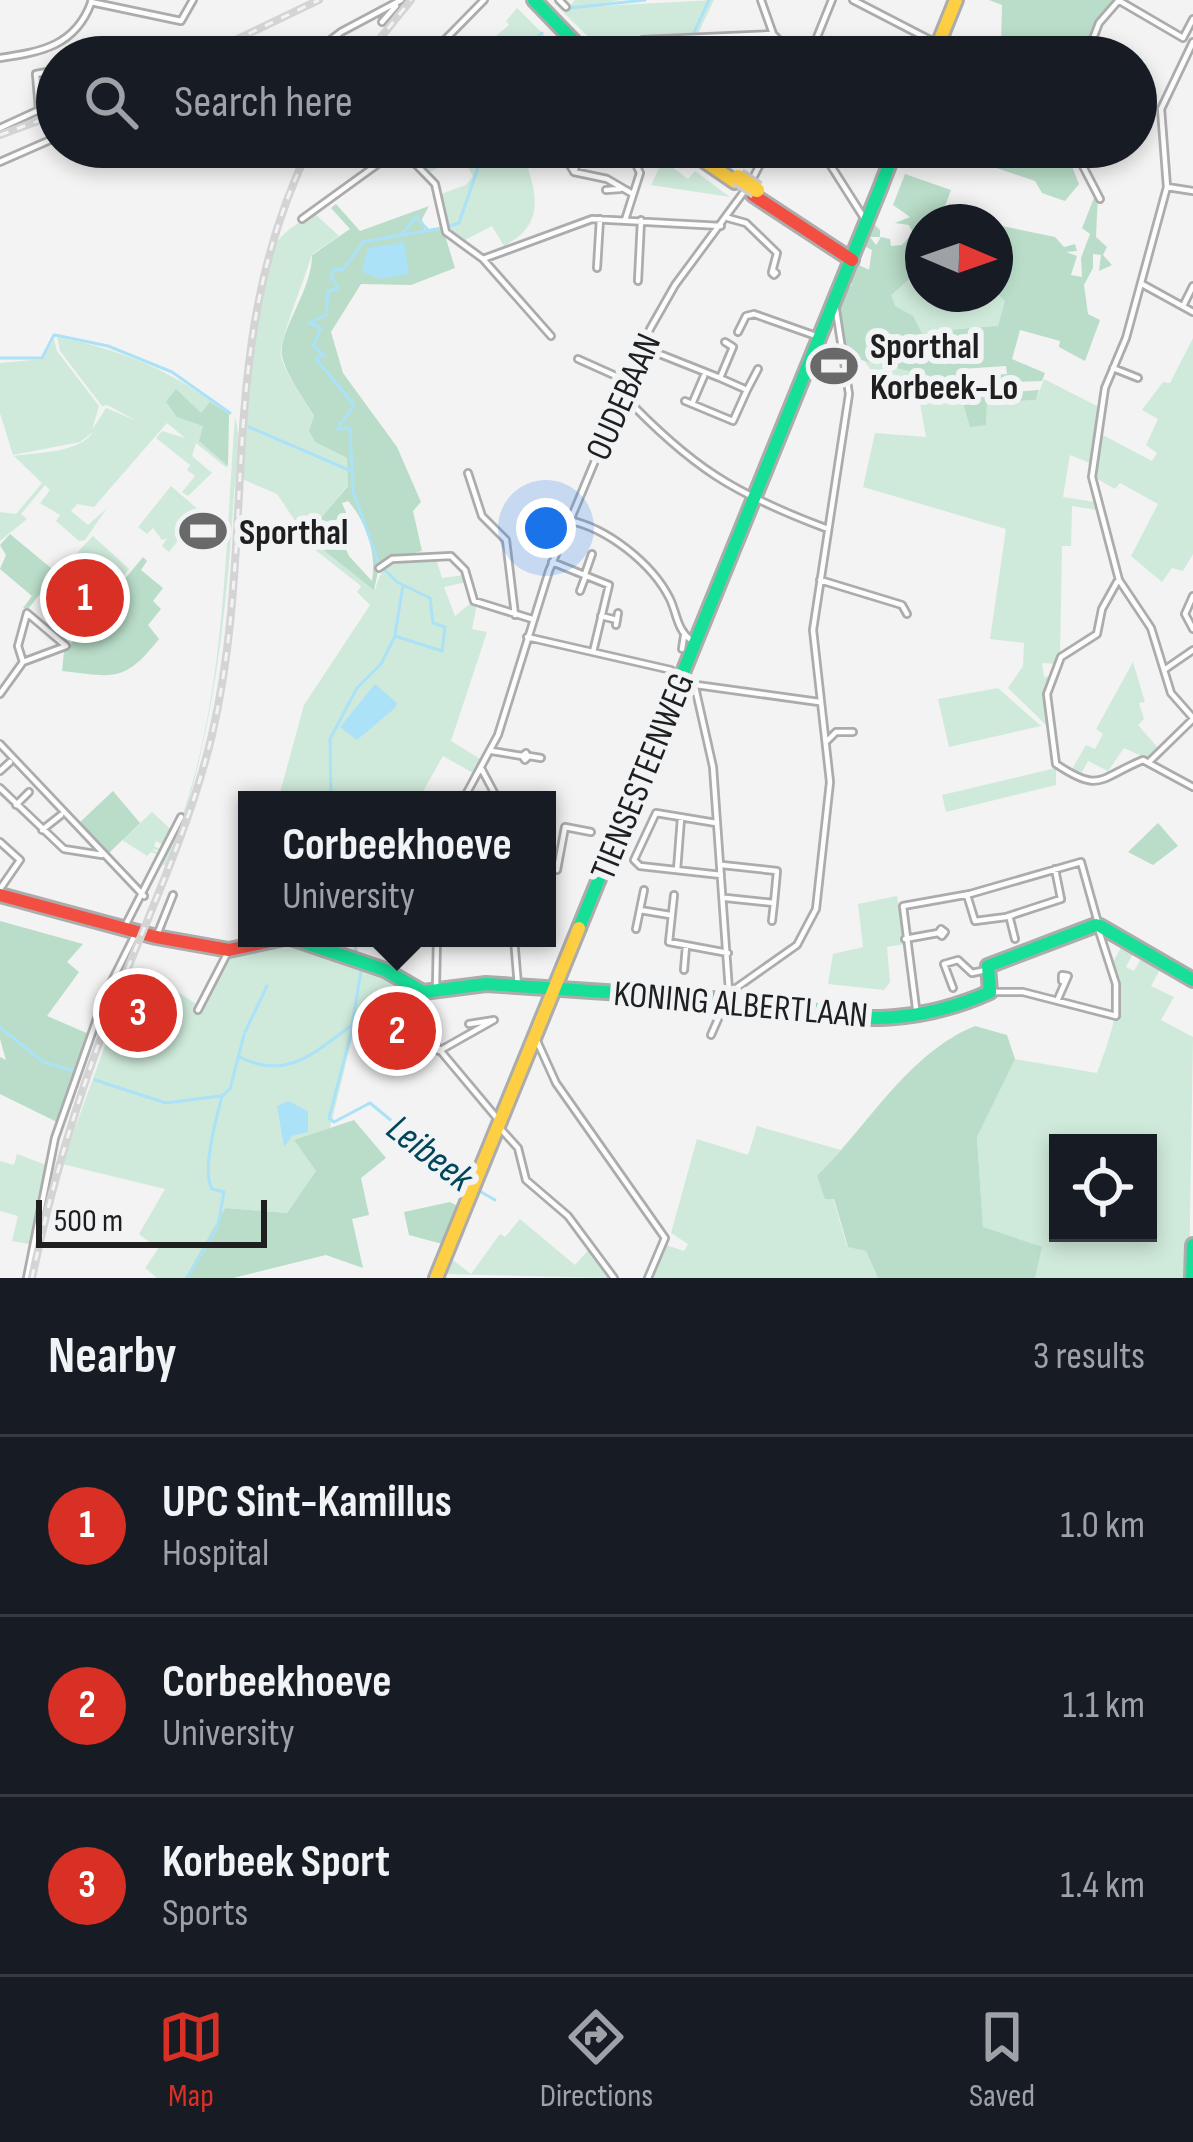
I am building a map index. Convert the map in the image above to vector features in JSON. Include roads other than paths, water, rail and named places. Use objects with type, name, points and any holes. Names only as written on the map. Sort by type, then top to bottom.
[{"type":"main road","points":[[538,0],[573,36]]},
{"type":"main road","points":[[942,36],[956,0]]},
{"type":"main road","points":[[717,168],[851,257]]},
{"type":"main road","points":[[721,168],[736,180]]},
{"type":"main road","name":"TIENSESTEENWEG","points":[[436,1278],[555,987],[687,642],[888,168]]},
{"type":"main road","name":"TIENSESTEENWEG","points":[[851,257],[881,186]]},
{"type":"main road","points":[[0,892],[156,937],[230,950],[238,947]]},
{"type":"main road","points":[[990,992],[986,970],[1018,952],[1098,926],[1193,980]]},
{"type":"main road","points":[[315,947],[385,970],[428,991]]},
{"type":"main road","name":"KONING ALBERTLAAN","points":[[428,991],[518,986],[727,997],[791,1005],[821,1016],[917,1016],[950,1010],[990,992]]},
{"type":"main road","points":[[1192,1278],[1193,1245]]},
{"type":"street","points":[[67,36],[80,25],[91,1],[181,21],[193,0]]},
{"type":"street","points":[[449,36],[484,0]]},
{"type":"street","points":[[559,0],[566,8]]},
{"type":"street","points":[[729,36],[773,34],[761,0]]},
{"type":"street","points":[[817,36],[832,0]]},
{"type":"street","points":[[853,0],[912,36]]},
{"type":"street","points":[[1092,36],[1118,0],[1183,38],[1193,19]]},
{"type":"street","points":[[382,22],[401,1]]},
{"type":"street","points":[[336,36],[401,1]]},
{"type":"street","points":[[1119,580],[1102,609],[1097,634],[1065,652],[1047,694],[1056,764],[1088,783],[1149,762],[1193,718],[1171,693],[1151,628],[1119,580],[1092,477],[1105,388],[1142,284],[1167,187],[1161,110],[1193,42]]},
{"type":"street","points":[[0,58],[36,50]]},
{"type":"street","points":[[0,128],[36,111]]},
{"type":"street","points":[[0,162],[36,146]]},
{"type":"street","points":[[302,219],[372,168]]},
{"type":"street","points":[[419,168],[435,184],[446,232],[483,259],[551,336]]},
{"type":"street","points":[[572,168],[631,193]]},
{"type":"street","points":[[574,172],[576,168]]},
{"type":"street","points":[[625,220],[639,168]]},
{"type":"street","name":"OUDEBAAN","points":[[468,791],[490,751],[552,562],[642,347],[675,285],[728,218],[757,168]]},
{"type":"street","points":[[833,168],[865,218]]},
{"type":"street","points":[[1083,168],[1100,199]]},
{"type":"street","points":[[1167,187],[1193,191]]},
{"type":"street","points":[[606,190],[620,189]]},
{"type":"street","points":[[728,218],[748,224],[777,253],[772,272]]},
{"type":"street","points":[[483,259],[556,228],[600,219],[722,226]]},
{"type":"street","points":[[597,268],[600,219]]},
{"type":"street","points":[[638,281],[641,220]]},
{"type":"street","points":[[1142,284],[1193,312]]},
{"type":"street","points":[[1183,306],[1193,286]]},
{"type":"street","points":[[727,997],[791,951],[812,923],[830,791],[812,643],[849,394],[838,315],[831,307]]},
{"type":"street","points":[[739,332],[746,316],[754,314],[819,337]]},
{"type":"street","points":[[720,378],[734,347],[724,343]]},
{"type":"street","points":[[642,347],[747,391]]},
{"type":"street","points":[[578,359],[627,381]]},
{"type":"street","points":[[704,375],[688,402],[733,422],[758,368]]},
{"type":"street","points":[[1114,368],[1138,378]]},
{"type":"street","points":[[622,394],[681,452],[750,494],[828,529]]},
{"type":"street","points":[[468,473],[482,516],[506,540],[515,615]]},
{"type":"street","points":[[568,520],[600,530],[654,577],[667,592],[687,642]]},
{"type":"street","points":[[580,590],[592,554]]},
{"type":"street","points":[[379,568],[392,559],[456,558],[474,601],[532,619]]},
{"type":"street","points":[[552,562],[609,585],[593,652]]},
{"type":"street","points":[[820,580],[902,605],[907,614]]},
{"type":"street","points":[[1193,596],[1185,614],[1193,629]]},
{"type":"street","points":[[0,694],[23,662],[66,646],[27,613],[18,646],[23,662]]},
{"type":"street","points":[[601,616],[617,619]]},
{"type":"street","points":[[527,637],[675,676],[695,687],[819,702]]},
{"type":"street","points":[[1163,670],[1193,650]]},
{"type":"street","points":[[695,687],[710,746],[726,898],[722,928],[728,953],[727,997],[711,1034]]},
{"type":"street","points":[[826,743],[836,732],[854,732]]},
{"type":"street","points":[[0,744],[144,896]]},
{"type":"street","points":[[490,751],[541,758]]},
{"type":"street","points":[[0,771],[9,762]]},
{"type":"street","points":[[1149,762],[1193,787]]},
{"type":"street","points":[[480,766],[493,791]]},
{"type":"street","points":[[0,788],[71,852],[102,855]]},
{"type":"street","points":[[16,805],[29,792]]},
{"type":"street","points":[[42,830],[61,815]]},
{"type":"street","points":[[716,823],[653,815],[634,860],[640,866],[723,876]]},
{"type":"street","points":[[27,1278],[62,1117],[130,929],[181,818]]},
{"type":"street","points":[[677,870],[681,818]]},
{"type":"street","points":[[556,847],[565,827],[591,832]]},
{"type":"street","points":[[0,842],[20,860],[0,892]]},
{"type":"street","points":[[917,1016],[903,906],[967,895],[1081,862],[1098,926]]},
{"type":"street","points":[[722,865],[777,872],[769,924],[772,921]]},
{"type":"street","points":[[967,895],[978,923],[1010,917],[1061,899],[1055,869]]},
{"type":"street","points":[[636,929],[644,890]]},
{"type":"street","points":[[156,937],[173,895]]},
{"type":"street","points":[[674,895],[669,942],[728,953]]},
{"type":"street","points":[[726,898],[774,904]]},
{"type":"street","points":[[640,910],[670,915]]},
{"type":"street","points":[[1010,917],[1015,939]]},
{"type":"street","name":"KONING ALBERTLAAN","points":[[990,992],[1023,992],[1116,1016],[1116,984],[1098,926]]},
{"type":"street","points":[[905,939],[938,933]]},
{"type":"street","points":[[684,970],[686,946]]},
{"type":"street","points":[[435,947],[424,1018],[439,1051],[518,1148],[526,1180],[568,1216],[614,1278]]},
{"type":"street","points":[[515,947],[518,986]]},
{"type":"street","points":[[198,1010],[230,950]]},
{"type":"street","points":[[953,988],[944,964],[958,959],[972,973],[986,970]]},
{"type":"street","points":[[1057,1001],[1062,981]]},
{"type":"street","points":[[439,1051],[470,1027],[504,1013]]},
{"type":"street","points":[[465,1016],[470,1027]]},
{"type":"street","points":[[535,1036],[556,1083],[665,1238],[648,1278]]},
{"type":"water","points":[[404,242],[409,274],[381,279],[362,272],[368,248]]},
{"type":"water","points":[[375,684],[397,703],[357,740],[340,727]]},
{"type":"water","points":[[288,1101],[308,1111],[308,1132],[292,1136],[284,1147],[277,1106]]},
{"type":"waterway","name":"Leibeek","points":[[570,8],[645,0]]},
{"type":"waterway","points":[[692,36],[709,0]]},
{"type":"waterway","name":"Leibeek","points":[[539,36],[542,33]]},
{"type":"waterway","points":[[447,227],[459,223],[478,168]]},
{"type":"waterway","points":[[400,236],[416,217],[428,230]]},
{"type":"waterway","points":[[379,564],[353,491],[350,428],[337,429],[354,405],[316,359],[324,355],[313,346],[321,328],[309,323],[326,315],[328,291],[338,288],[331,277],[334,269],[343,270],[363,242],[442,228]]},
{"type":"waterway","points":[[0,358],[42,358],[54,335]]},
{"type":"waterway","points":[[55,335],[108,346],[172,372],[230,413]]},
{"type":"waterway","points":[[249,427],[351,471]]},
{"type":"waterway","points":[[331,791],[330,739],[357,688],[381,664],[395,636],[442,651],[445,627],[433,623],[430,598],[397,582],[383,568]]},
{"type":"waterway","points":[[395,635],[403,585]]},
{"type":"waterway","points":[[355,947],[358,956]]},
{"type":"waterway","points":[[238,1056],[255,1063],[285,1065],[325,1045],[352,1025],[362,965]]},
{"type":"waterway","points":[[245,1032],[267,986]]},
{"type":"waterway","name":"Leibeek","points":[[355,1018],[329,1118],[334,1122],[370,1103],[468,1184]]},
{"type":"waterway","points":[[0,1027],[43,1062],[74,1071]]},
{"type":"waterway","points":[[187,1278],[218,1226],[224,1192],[212,1189],[209,1157],[222,1096],[230,1089],[244,1035]]},
{"type":"waterway","points":[[95,1080],[166,1103],[220,1096]]},
{"type":"waterway","name":"Leibeek","points":[[476,1189],[495,1200]]},
{"type":"railway","points":[[244,36],[319,0]]},
{"type":"railway","points":[[382,36],[411,0]]},
{"type":"railway","points":[[0,135],[36,122]]},
{"type":"railway","points":[[32,1278],[88,1074],[179,840],[212,735],[226,659],[242,438],[260,293],[280,220],[301,168]]},
{"type":"place","name":"Sporthal Korbeek-Lo","points":[[834,366]]},
{"type":"place","name":"Sporthal","points":[[203,531]]},
{"type":"place","name":"UPC Sint-Kamillus","points":[[85,598]]},
{"type":"place","name":"Korbeek Sport","points":[[138,1013]]},
{"type":"place","name":"Corbeekhoeve","points":[[397,1031]]}]
